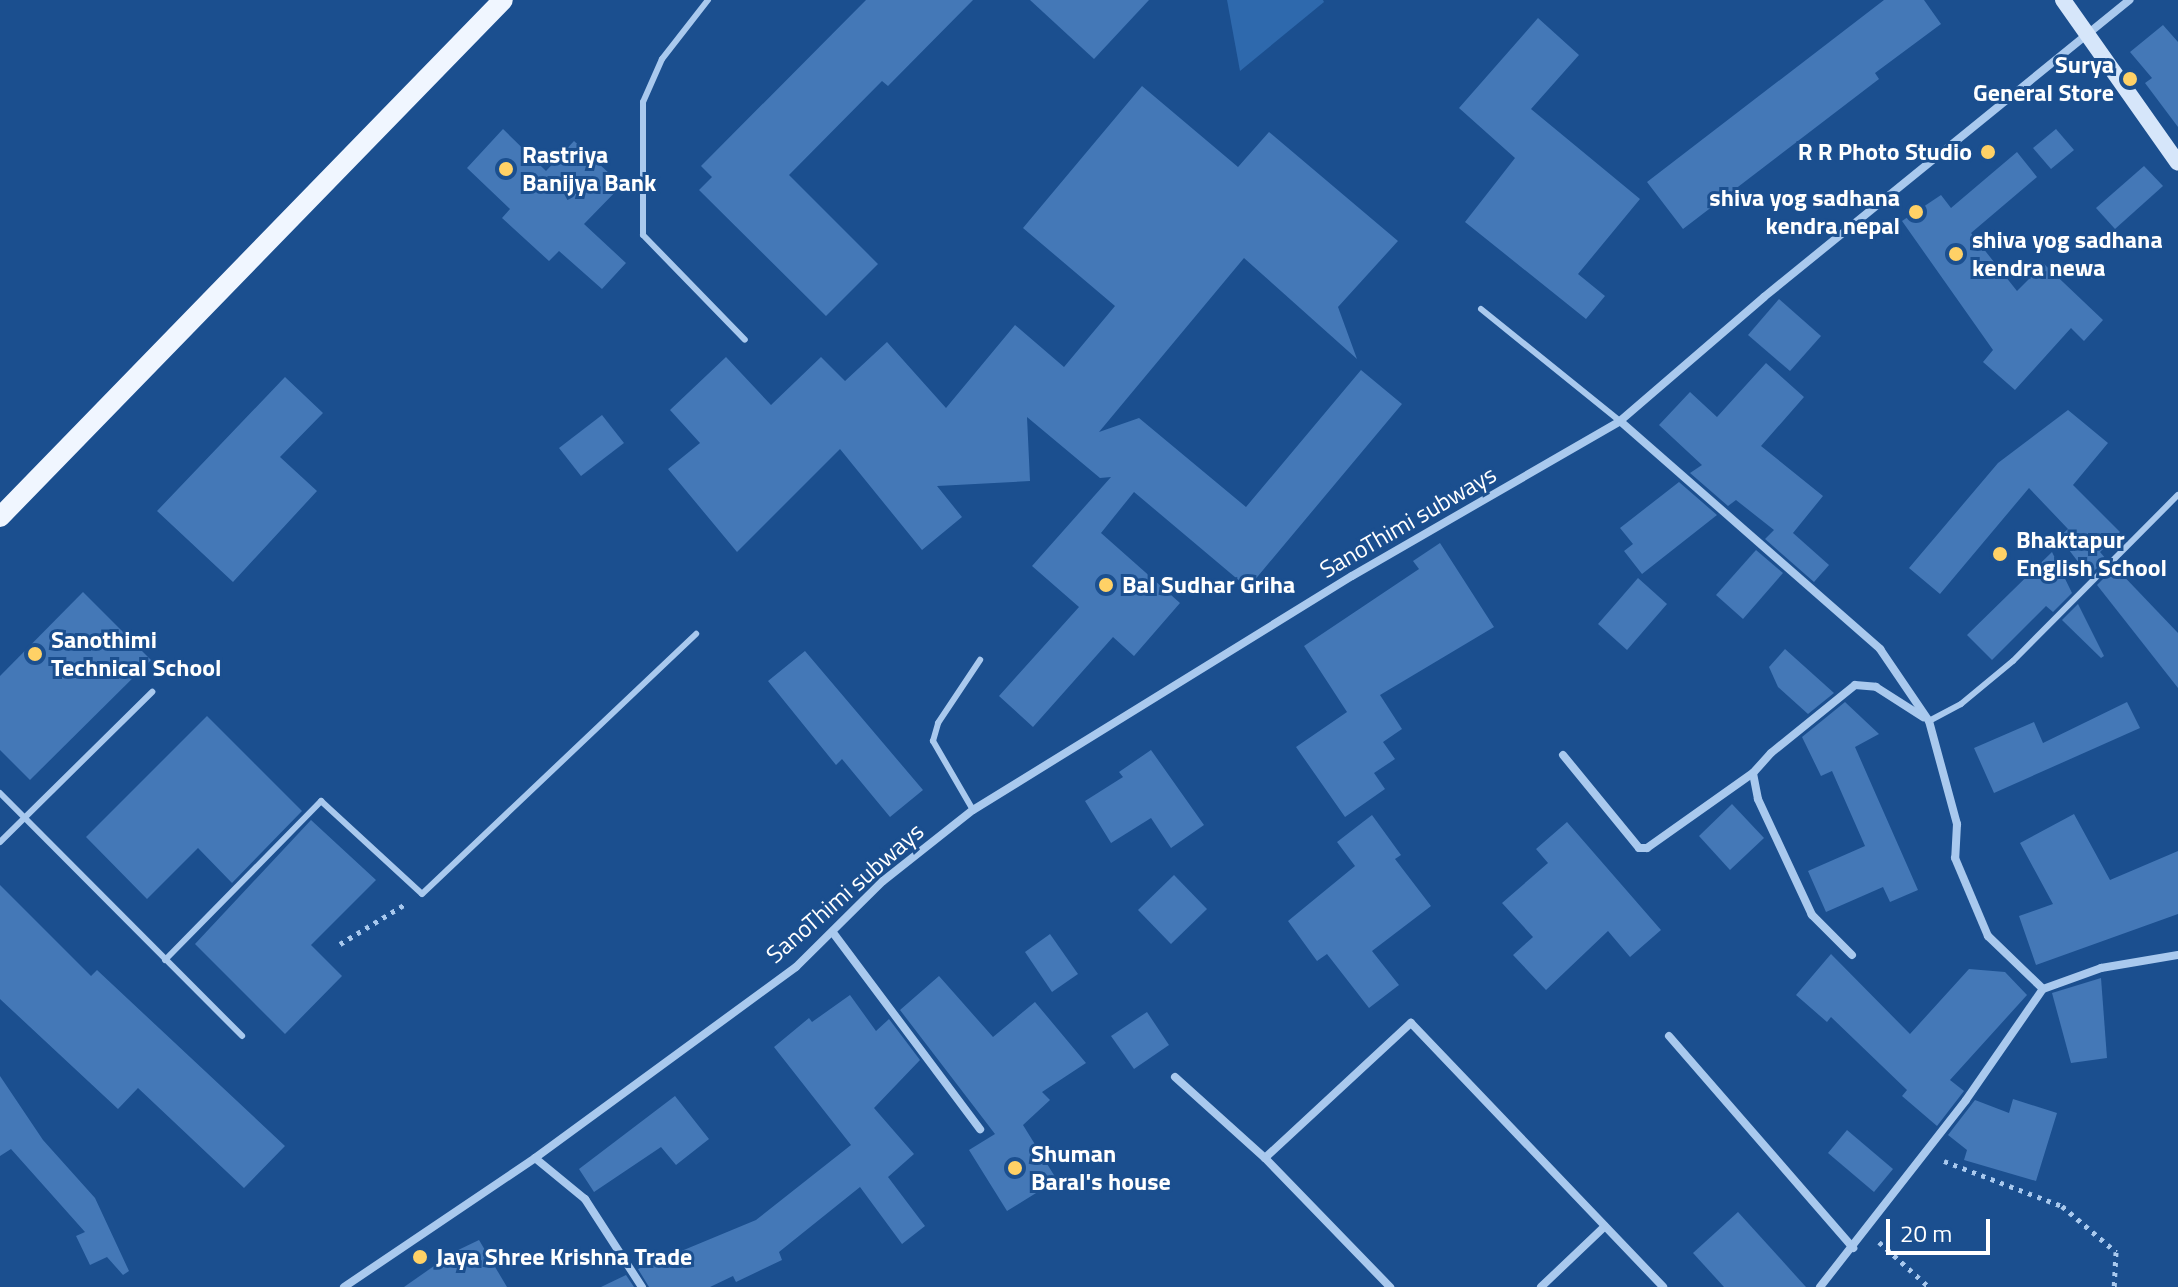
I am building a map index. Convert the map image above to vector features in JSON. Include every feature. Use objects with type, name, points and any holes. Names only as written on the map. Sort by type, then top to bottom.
[{"type":"main road","points":[[0,517],[503,0]]},
{"type":"main road","points":[[2063,0],[2178,163]]},
{"type":"street","name":"SanoThimi subways","points":[[344,1287],[535,1158],[834,934],[883,881],[973,810],[1352,576],[1620,421],[2086,33],[2130,0]]},
{"type":"street","points":[[1620,421],[1697,494],[1880,649],[1929,721],[1957,824],[1955,858],[1988,936],[2043,989]]},
{"type":"street","points":[[1563,755],[1629,842],[1639,848],[1647,848],[1753,773],[1771,753],[1855,685],[1876,687],[1929,721]]},
{"type":"street","points":[[1753,773],[1758,799],[1812,915],[1852,955]]},
{"type":"street","points":[[834,934],[980,1129]]},
{"type":"street","points":[[1820,1287],[1924,1154],[2043,989],[2113,965],[2178,955]]},
{"type":"street","points":[[1265,1158],[1411,1023],[1663,1287]]},
{"type":"street","points":[[1669,1036],[1853,1248]]},
{"type":"street","points":[[1175,1077],[1265,1158],[1390,1287]]},
{"type":"street","points":[[535,1158],[585,1199],[642,1287]]},
{"type":"street","points":[[1541,1287],[1605,1226]]},
{"type":"lane","points":[[708,0],[662,59],[643,102],[643,235],[745,340]]},
{"type":"lane","points":[[1481,309],[1620,421]]},
{"type":"lane","points":[[1929,721],[1961,704],[2013,661],[2178,495]]},
{"type":"lane","points":[[165,960],[321,801],[422,894],[696,634]]},
{"type":"lane","points":[[973,810],[933,741],[938,723],[980,660]]},
{"type":"lane","points":[[0,842],[152,692]]},
{"type":"lane","points":[[0,793],[242,1036]]},
{"type":"path","points":[[340,944],[422,894]]},
{"type":"path","points":[[1924,1154],[2062,1206],[2116,1252],[2114,1287]]},
{"type":"path","points":[[1865,1232],[1929,1287]]},
{"type":"shaded area","points":[[1227,0],[1323,0],[1324,2],[1240,71]]},
{"type":"building","points":[[866,0],[973,0],[888,86],[882,81],[789,175],[878,264],[826,316],[699,190],[712,177],[701,166]]},
{"type":"building","points":[[1030,0],[1149,0],[1094,59]]},
{"type":"building","points":[[1884,0],[1924,0],[1941,24],[1875,73],[1879,79],[1683,229],[1647,182]]},
{"type":"building","points":[[1538,18],[1579,55],[1531,109],[1640,199],[1578,274],[1605,296],[1586,319],[1465,222],[1515,158],[1459,108]]},
{"type":"building","points":[[2163,25],[2178,42],[2178,127],[2145,83],[2152,78],[2130,52]]},
{"type":"building","points":[[1142,86],[1238,167],[1269,132],[1398,241],[1338,307],[1357,359],[1244,258],[1099,432],[1139,418],[1246,507],[1361,370],[1402,404],[1248,588],[1134,492],[1101,533],[1180,603],[1134,656],[1113,637],[1033,727],[999,696],[1079,607],[1032,566],[1111,477],[1100,478],[1027,417],[1030,481],[937,486],[962,517],[922,550],[840,449],[737,552],[668,469],[700,443],[670,410],[726,357],[771,405],[821,357],[845,381],[887,342],[946,408],[1015,325],[1064,367],[1115,306],[1023,228]]},
{"type":"building","points":[[503,129],[546,171],[574,141],[622,185],[584,224],[626,263],[602,289],[559,251],[549,261],[502,218],[510,209],[467,168]]},
{"type":"building","points":[[2056,129],[2074,150],[2051,169],[2033,148]]},
{"type":"building","points":[[2017,152],[2037,177],[1971,233],[2017,291],[2044,264],[2103,320],[2084,341],[2071,328],[2015,390],[1983,362],[1993,350],[1902,221],[1941,195],[1951,208]]},
{"type":"building","points":[[2144,166],[2163,186],[2115,229],[2096,208]]},
{"type":"building","points":[[1779,299],[1821,336],[1790,371],[1748,335]]},
{"type":"building","points":[[1766,363],[1804,397],[1761,446],[1823,496],[1793,533],[1829,565],[1814,582],[1765,539],[1774,530],[1736,500],[1728,506],[1690,473],[1702,465],[1659,425],[1690,392],[1717,417]]},
{"type":"building","points":[[285,377],[323,413],[280,457],[317,491],[233,582],[157,511]]},
{"type":"building","points":[[2068,410],[2108,443],[2073,485],[2120,532],[2100,552],[2106,559],[2089,576],[2059,537],[2068,529],[2029,488],[1940,594],[1909,568],[1998,463]]},
{"type":"building","points":[[602,415],[624,443],[581,476],[559,448]]},
{"type":"building","points":[[1679,482],[1717,515],[1642,574],[1624,551],[1633,544],[1620,528]]},
{"type":"building","points":[[1440,543],[1494,627],[1380,695],[1402,729],[1383,742],[1395,759],[1374,773],[1385,789],[1345,817],[1296,747],[1347,712],[1304,646],[1419,569],[1413,561]]},
{"type":"building","points":[[1756,550],[1783,573],[1743,619],[1716,595]]},
{"type":"building","points":[[2052,552],[2072,593],[2053,612],[2046,606],[1992,660],[1967,635]]},
{"type":"building","points":[[2115,567],[2178,633],[2178,688],[2097,585]]},
{"type":"building","points":[[1638,578],[1667,604],[1627,650],[1598,624]]},
{"type":"building","points":[[83,592],[151,660],[30,780],[0,750],[0,676]]},
{"type":"building","points":[[2078,604],[2104,656],[2101,658],[2062,620]]},
{"type":"building","points":[[1785,649],[1834,693],[1808,714],[1778,687],[1769,667]]},
{"type":"building","points":[[805,651],[923,790],[890,817],[842,759],[836,765],[768,681]]},
{"type":"building","points":[[1845,702],[1879,734],[1855,747],[1918,890],[1890,902],[1883,887],[1826,912],[1808,871],[1865,846],[1832,771],[1821,776],[1802,737]]},
{"type":"building","points":[[2127,702],[2140,728],[1994,793],[1974,748],[2034,722],[2043,743]]},
{"type":"building","points":[[207,716],[302,811],[232,883],[198,848],[147,899],[86,837]]},
{"type":"building","points":[[1151,750],[1204,825],[1171,848],[1151,818],[1111,843],[1085,801],[1123,777],[1119,772]]},
{"type":"building","points":[[1732,804],[1764,838],[1730,870],[1699,836]]},
{"type":"building","points":[[2074,814],[2110,880],[2178,851],[2178,914],[2036,965],[2019,916],[2053,904],[2020,843]]},
{"type":"building","points":[[1372,815],[1401,855],[1395,859],[1431,906],[1372,951],[1399,985],[1369,1008],[1327,954],[1317,961],[1288,921],[1355,866],[1337,842]]},
{"type":"building","points":[[311,820],[376,880],[311,945],[342,976],[285,1034],[195,944]]},
{"type":"building","points":[[1567,822],[1661,930],[1630,957],[1608,931],[1546,990],[1513,955],[1533,937],[1502,903],[1548,863],[1536,849]]},
{"type":"building","points":[[1174,875],[1207,909],[1171,944],[1138,910]]},
{"type":"building","points":[[0,885],[91,976],[97,970],[285,1146],[244,1188],[138,1088],[118,1109],[0,999]]},
{"type":"building","points":[[1050,934],[1078,974],[1052,992],[1025,952]]},
{"type":"building","points":[[1831,954],[1910,1034],[1969,969],[2005,972],[2027,995],[1950,1080],[1964,1091],[1937,1126],[1902,1096],[1907,1090],[1831,1017],[1827,1022],[1796,995]]},
{"type":"building","points":[[939,976],[993,1037],[1035,1002],[1086,1063],[1042,1092],[1050,1100],[1023,1125],[1057,1180],[1007,1211],[969,1150],[995,1134],[900,1010]]},
{"type":"building","points":[[2101,978],[2107,1058],[2071,1063],[2052,993]]},
{"type":"building","points":[[850,995],[876,1031],[889,1019],[920,1060],[874,1108],[914,1154],[888,1177],[925,1226],[902,1244],[860,1187],[779,1252],[782,1260],[736,1282],[733,1276],[710,1287],[649,1287],[638,1269],[756,1220],[851,1145],[774,1047],[809,1018],[812,1022]]},
{"type":"building","points":[[1147,1012],[1169,1045],[1134,1069],[1111,1036]]},
{"type":"building","points":[[0,1076],[43,1140],[95,1198],[129,1271],[123,1275],[107,1257],[90,1265],[76,1236],[85,1232],[11,1149],[0,1156]]},
{"type":"building","points":[[675,1096],[709,1139],[676,1165],[661,1147],[594,1192],[579,1169]]},
{"type":"building","points":[[2013,1099],[2057,1113],[2036,1181],[1964,1160],[1967,1150],[1948,1135],[1975,1100],[2009,1113]]},
{"type":"building","points":[[1847,1130],[1893,1169],[1874,1192],[1828,1153]]},
{"type":"building","points":[[1738,1212],[1806,1287],[1724,1287],[1693,1253]]},
{"type":"building","points":[[479,1240],[507,1287],[404,1287],[454,1252]]},
{"type":"building","points":[[626,1275],[634,1287],[601,1287]]},
{"type":"place","name":"Surya General Store","points":[[2130,79]]},
{"type":"place","name":"R R Photo Studio","points":[[1988,152]]},
{"type":"place","name":"Rastriya Banijya Bank","points":[[506,169]]},
{"type":"place","name":"shiva yog sadhana kendra nepal","points":[[1916,212]]},
{"type":"place","name":"shiva yog sadhana kendra newa","points":[[1956,254]]},
{"type":"place","name":"Bhaktapur English School","points":[[2000,554]]},
{"type":"place","name":"Bal Sudhar Griha","points":[[1106,585]]},
{"type":"place","name":"Sanothimi Technical School","points":[[35,654]]},
{"type":"place","name":"Shuman Baral's house","points":[[1015,1168]]},
{"type":"place","name":"Jaya Shree Krishna Trade","points":[[420,1257]]}]
